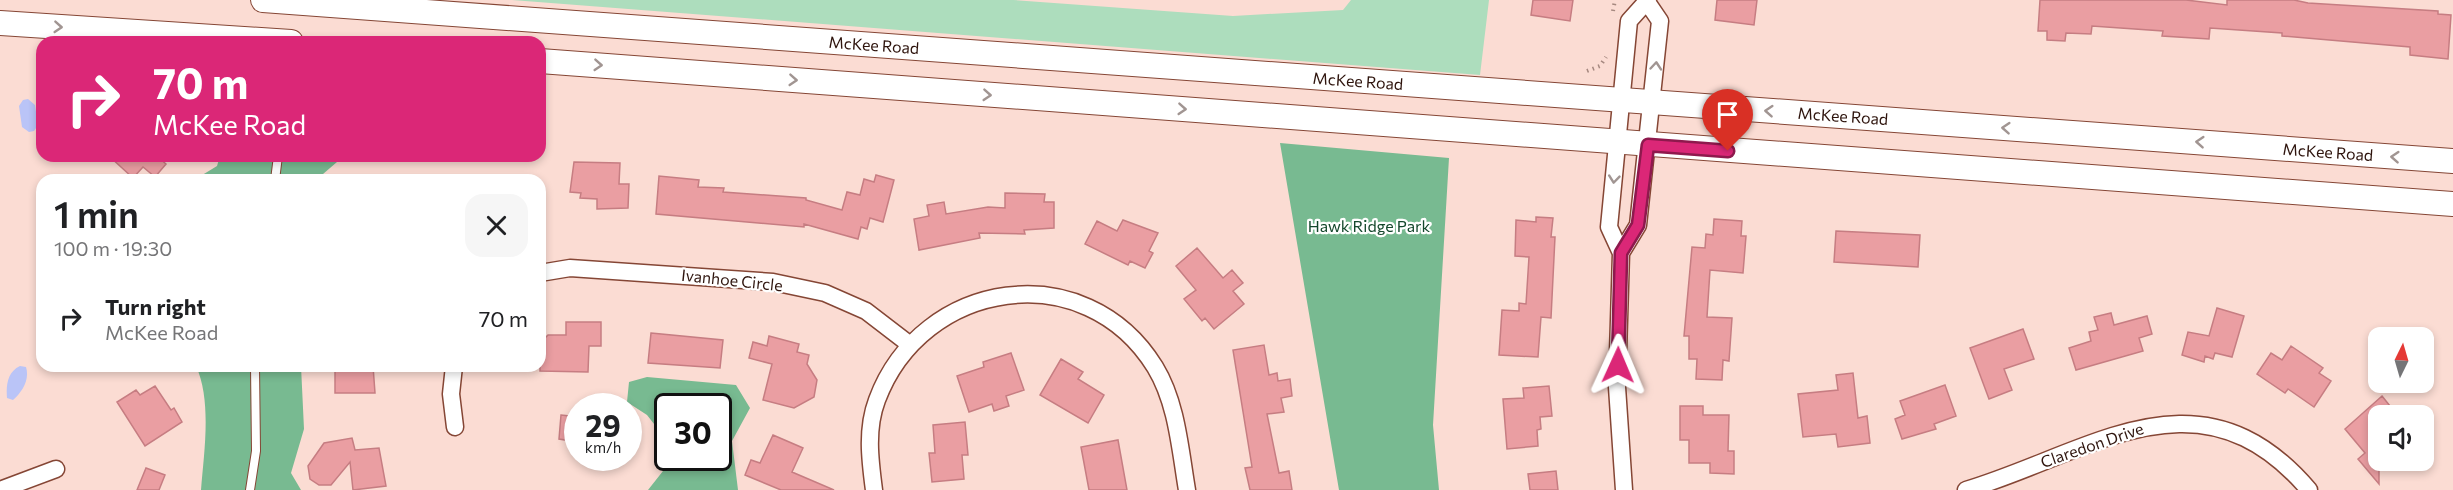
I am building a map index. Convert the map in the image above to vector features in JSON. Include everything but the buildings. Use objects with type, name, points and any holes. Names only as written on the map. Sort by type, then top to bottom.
[{"type":"main road","name":"McKee Road","points":[[263,0],[2453,161]]},
{"type":"main road","points":[[0,23],[194,36]]},
{"type":"main road","points":[[546,61],[2453,204]]},
{"type":"street","points":[[1621,253],[1638,225],[1653,102],[1660,21],[1647,1],[1629,21],[1609,227],[1621,253],[1617,387],[1624,490]]},
{"type":"street","name":"Ivanhoe Circle","points":[[546,272],[570,268],[773,282],[825,293],[866,311],[909,344]]},
{"type":"street","points":[[874,490],[870,428],[877,401],[892,369],[909,344],[962,307],[1014,293],[1043,294],[1072,301],[1093,310],[1129,336],[1155,367],[1165,385],[1174,413],[1187,490]]},
{"type":"street","points":[[453,372],[451,394],[455,427]]},
{"type":"street","name":"Claredon Drive","points":[[1966,490],[2117,434],[2154,424],[2215,429],[2252,441],[2287,464],[2309,490]]},
{"type":"street","points":[[0,490],[56,469]]},
{"type":"lane","points":[[250,490],[256,451],[255,372]]},
{"type":"path","points":[[1587,70],[1600,66]]},
{"type":"green space","points":[[512,0],[1013,0],[1233,16],[1343,10],[1351,0],[1489,0],[1480,75]]},
{"type":"green space","name":"Hawk Ridge Park","points":[[1280,143],[1449,158],[1433,425],[1439,490],[1339,490]]},
{"type":"green space","points":[[218,162],[337,162],[323,174],[204,174],[217,166]]},
{"type":"green space","points":[[198,372],[301,372],[304,429],[291,473],[301,490],[201,490],[205,411]]},
{"type":"green space","points":[[647,377],[736,385],[750,408],[732,441],[732,393],[654,393],[654,424],[642,412],[642,393],[628,393],[629,382]]},
{"type":"green space","points":[[732,441],[738,490],[648,490],[663,471],[732,471]]},
{"type":"water","points":[[28,99],[35,105],[36,128],[34,131],[29,132],[22,127],[19,106],[23,100]]},
{"type":"water","points":[[20,366],[26,367],[26,381],[13,400],[7,398],[7,384],[12,372]]},
{"type":"route","points":[[1618,365],[1621,253],[1638,225],[1648,145],[1728,151]]}]
